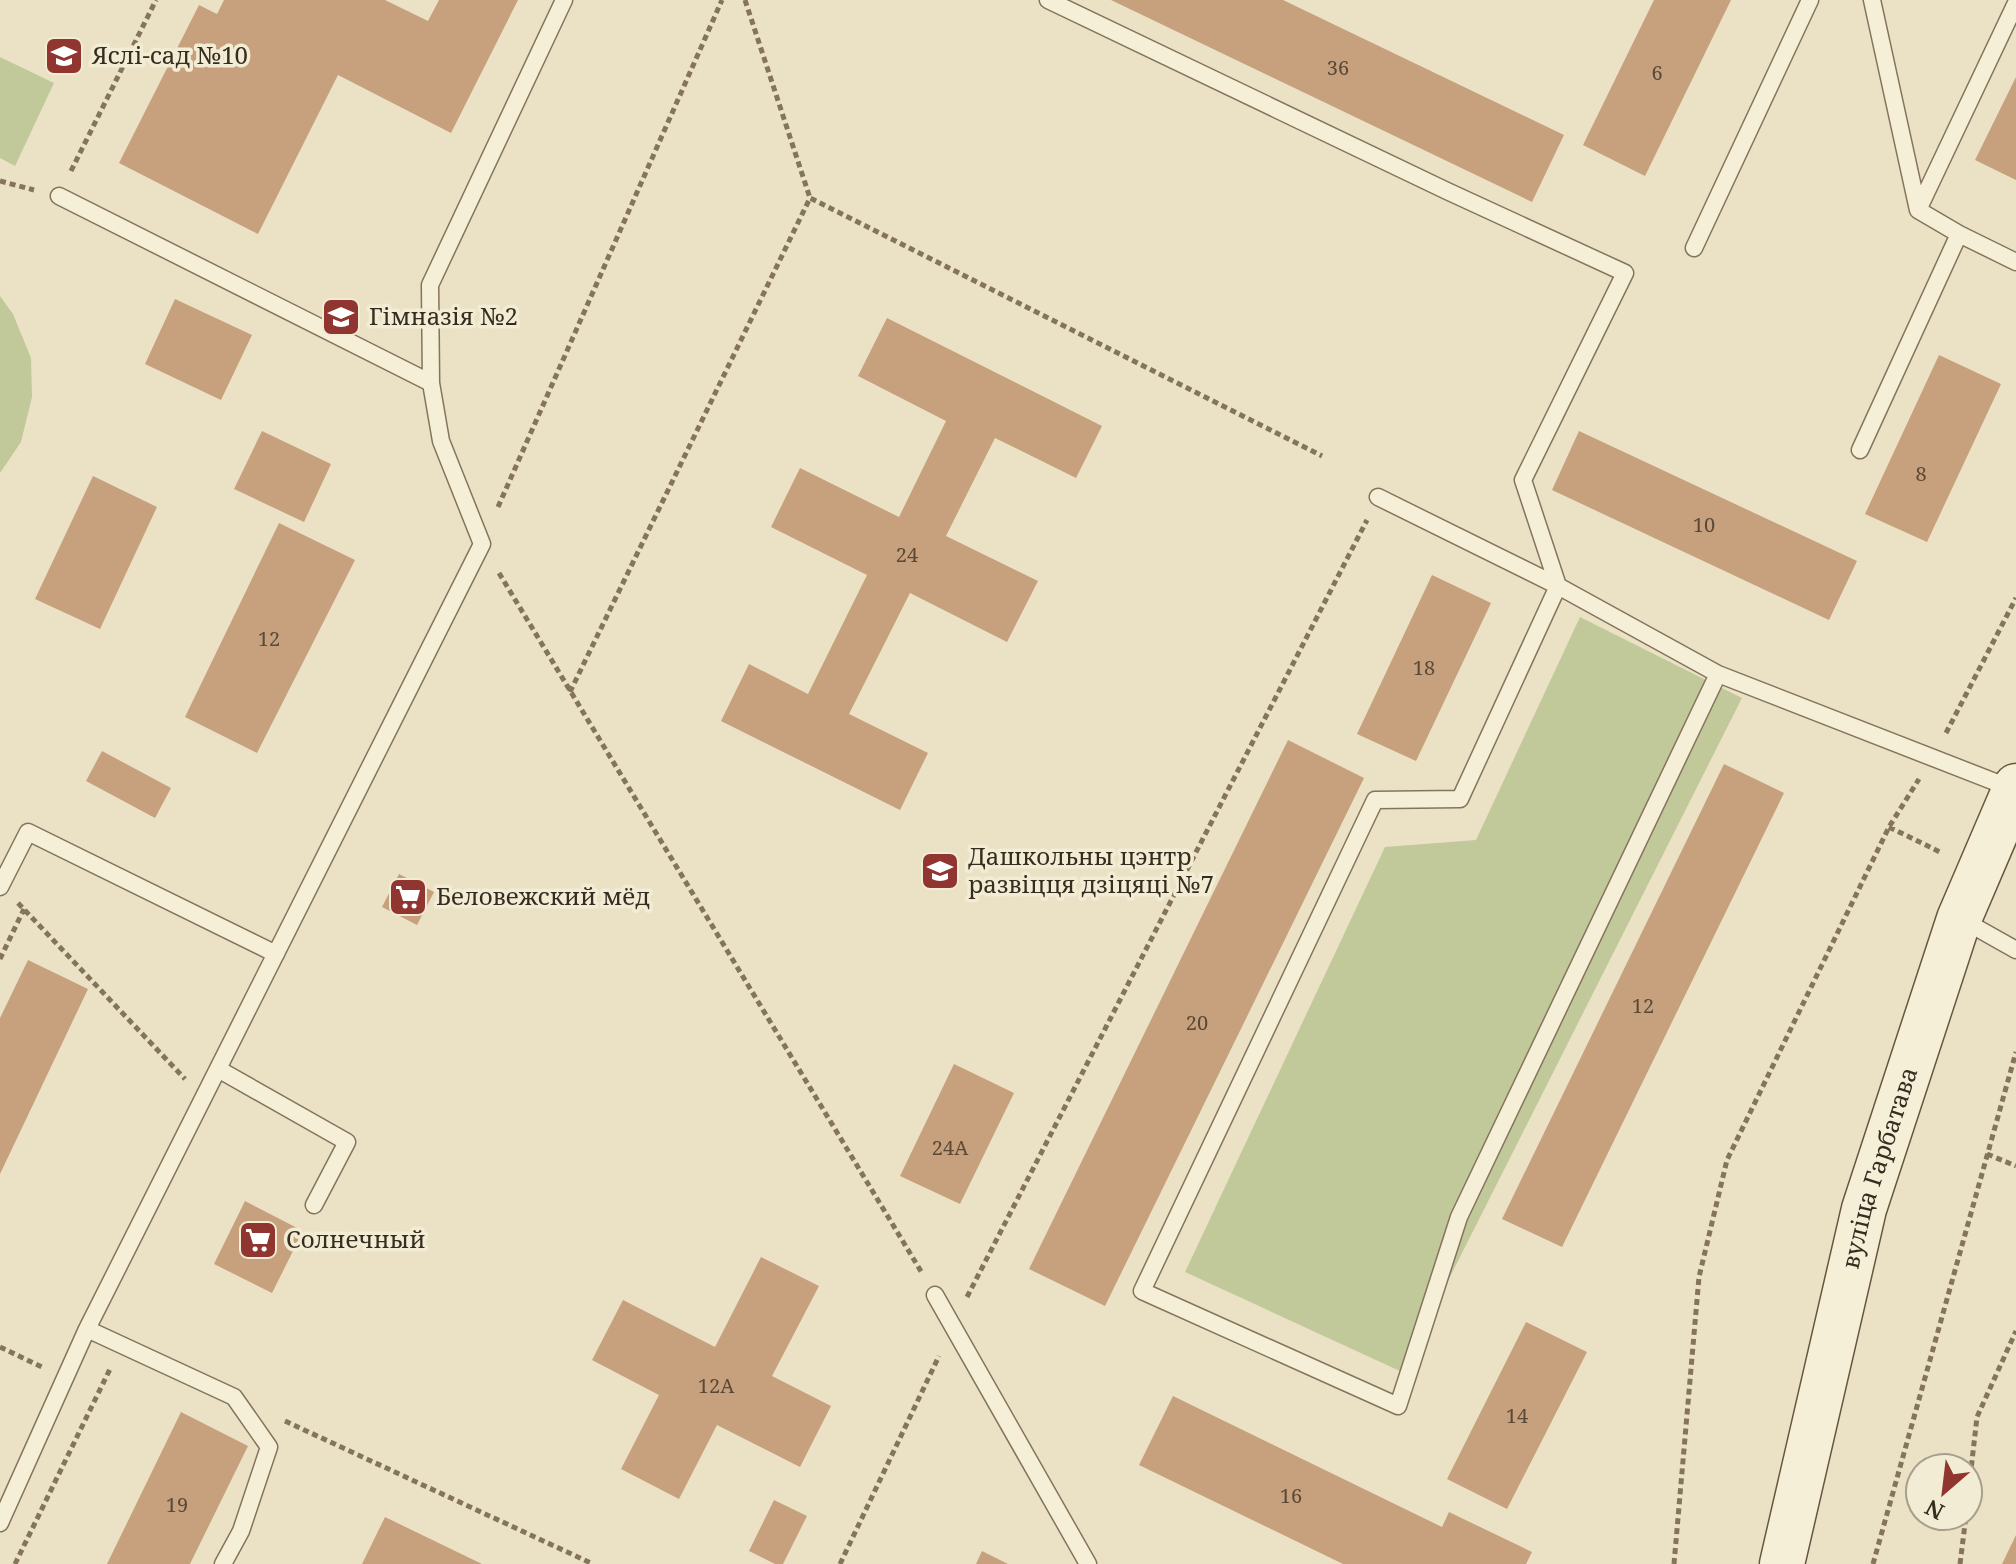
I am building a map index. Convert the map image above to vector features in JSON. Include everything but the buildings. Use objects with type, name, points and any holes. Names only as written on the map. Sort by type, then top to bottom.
[{"type":"street","name":"вуліца Гарбатава","points":[[1782,1564],[1864,1209],[1959,919],[2015,788]]},
{"type":"lane","points":[[0,1523],[87,1329],[482,544],[441,441],[431,383],[430,285],[564,0]]},
{"type":"lane","points":[[1048,0],[1625,273],[1523,480],[1558,586],[1460,799],[1375,800],[1142,1291],[1398,1406],[1459,1217],[1718,674]]},
{"type":"lane","points":[[1694,248],[1810,0]]},
{"type":"lane","points":[[1872,0],[1918,210],[2016,262]]},
{"type":"lane","points":[[1918,210],[2016,3]]},
{"type":"lane","points":[[59,196],[431,383]]},
{"type":"lane","points":[[1860,450],[1959,234]]},
{"type":"lane","points":[[1378,497],[1558,586],[1718,674],[2015,788]]},
{"type":"lane","points":[[1,886],[28,832],[276,954]]},
{"type":"lane","points":[[1959,919],[2016,950]]},
{"type":"lane","points":[[218,1069],[347,1142],[314,1205]]},
{"type":"lane","points":[[935,1295],[1088,1564]]},
{"type":"lane","points":[[87,1329],[234,1397],[269,1447],[241,1531],[223,1564]]},
{"type":"path","points":[[59,196],[156,0]]},
{"type":"path","points":[[722,0],[482,544],[935,1295]]},
{"type":"path","points":[[570,692],[810,198],[745,0]]},
{"type":"path","points":[[810,198],[1322,456]]},
{"type":"path","points":[[840,1564],[953,1326],[1378,497]]},
{"type":"path","points":[[1674,1564],[1699,1277],[1727,1160],[1889,827],[1933,758],[2016,598]]},
{"type":"path","points":[[1,886],[203,1098]]},
{"type":"path","points":[[0,959],[24,909]]},
{"type":"path","points":[[1873,1564],[2016,1052]]},
{"type":"path","points":[[1987,1154],[2016,1166]]},
{"type":"path","points":[[1973,1452],[1977,1417],[2016,1331]]},
{"type":"path","points":[[15,1564],[122,1345]]},
{"type":"path","points":[[0,1347],[65,1378]]},
{"type":"path","points":[[234,1397],[593,1564]]},
{"type":"path","points":[[1960,1564],[1964,1532]]},
{"type":"green space","points":[[0,57],[54,83],[15,166],[0,158]]},
{"type":"green space","points":[[0,296],[13,314],[31,358],[32,397],[21,442],[0,473]]},
{"type":"green space","points":[[1580,617],[1742,698],[1402,1372],[1185,1272],[1385,847],[1476,840]]},
{"type":"place","name":"Яслі-сад №10","points":[[64,56]]},
{"type":"place","name":"Гімназія №2","points":[[341,317]]},
{"type":"place","name":"Дашкольны цэнтр развіцця дзіцяці №7","points":[[940,871]]},
{"type":"place","name":"Беловежский мёд","points":[[408,897]]},
{"type":"place","name":"Солнечный","points":[[258,1240]]}]
